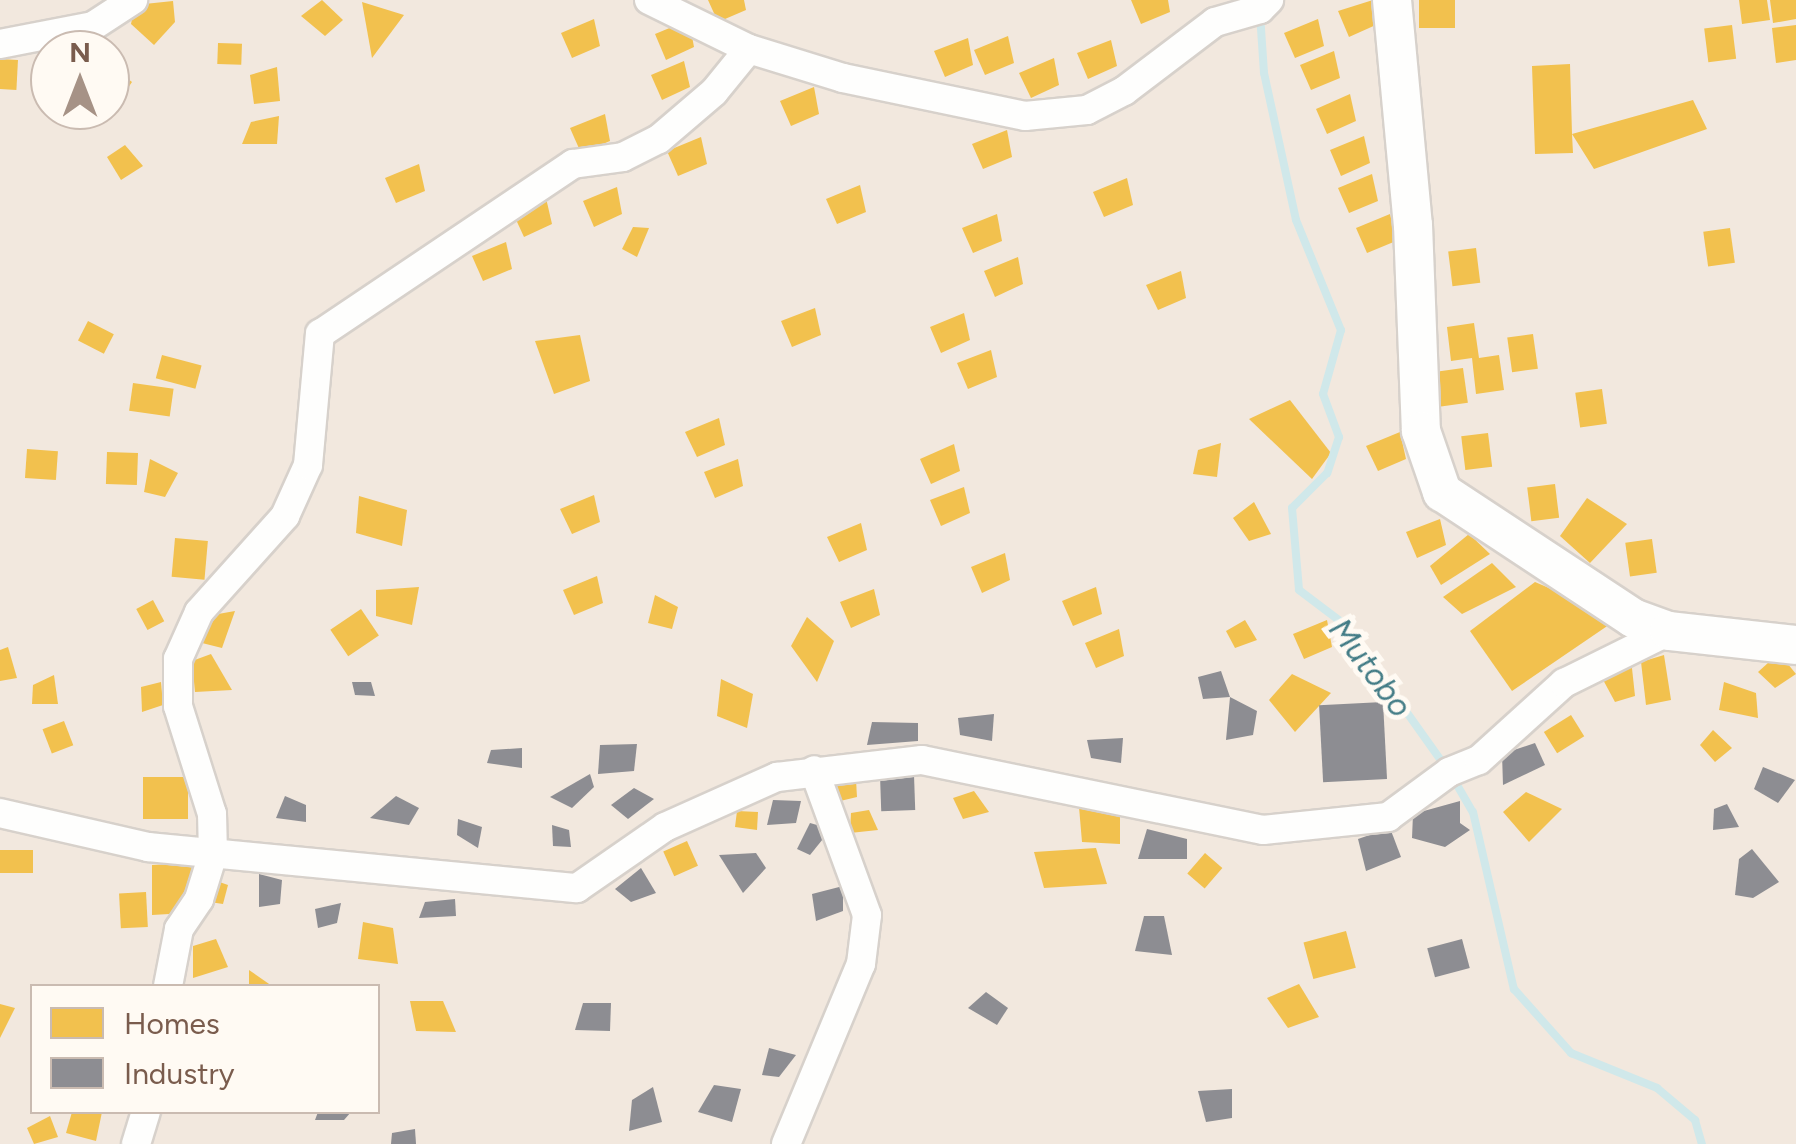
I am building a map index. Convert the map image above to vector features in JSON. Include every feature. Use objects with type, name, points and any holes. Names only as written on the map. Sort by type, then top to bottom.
[{"type":"main road","points":[[1392,0],[1414,224],[1421,431],[1442,492],[1598,596],[1669,631],[1796,644]]},
{"type":"street","points":[[0,44],[93,26],[133,0]]},
{"type":"street","points":[[650,0],[749,49],[843,78],[1026,116],[1072,112],[1124,90],[1215,22],[1260,9],[1269,0]]},
{"type":"street","points":[[168,984],[179,929],[199,899],[213,854],[212,814],[178,706],[178,659],[199,612],[285,516],[308,465],[320,334],[573,164],[623,156],[659,139],[714,92],[749,49]]},
{"type":"street","points":[[0,813],[148,847],[577,888],[665,827],[777,776],[922,760],[1263,830],[1388,817],[1449,772],[1480,760],[1564,683],[1669,631]]},
{"type":"street","points":[[786,1144],[861,964],[867,915],[814,770]]},
{"type":"street","points":[[136,1144],[145,1114]]},
{"type":"shaded area","points":[[0,0],[1796,0],[1796,1144],[0,1144]]},
{"type":"building: Homes","points":[[322,0],[343,20],[325,36],[301,16]]},
{"type":"building: Homes","points":[[708,0],[744,0],[746,10],[718,22]]},
{"type":"building: Homes","points":[[1131,0],[1168,0],[1170,12],[1141,24]]},
{"type":"building: Homes","points":[[1373,0],[1378,24],[1349,37],[1338,11]]},
{"type":"building: Homes","points":[[1419,0],[1455,0],[1455,28],[1419,28]]},
{"type":"building: Homes","points":[[1739,0],[1767,0],[1770,20],[1742,24]]},
{"type":"building: Homes","points":[[1770,0],[1796,0],[1796,19],[1773,23]]},
{"type":"building: Homes","points":[[173,1],[175,22],[154,45],[131,24],[135,5]]},
{"type":"building: Homes","points":[[362,2],[404,15],[372,58]]},
{"type":"building: Homes","points":[[594,19],[600,46],[572,58],[561,33]]},
{"type":"building: Homes","points":[[1318,19],[1324,46],[1295,58],[1284,33]]},
{"type":"building: Homes","points":[[689,20],[694,47],[666,60],[655,34]]},
{"type":"building: Homes","points":[[1732,25],[1736,59],[1708,62],[1704,28]]},
{"type":"building: Homes","points":[[1796,25],[1796,60],[1776,63],[1772,28]]},
{"type":"building: Homes","points":[[1008,36],[1014,63],[985,75],[974,50]]},
{"type":"building: Homes","points":[[968,38],[973,65],[945,77],[934,51]]},
{"type":"building: Homes","points":[[1111,40],[1117,66],[1088,79],[1077,53]]},
{"type":"building: Homes","points":[[218,43],[242,44],[241,65],[217,64]]},
{"type":"building: Homes","points":[[1334,51],[1340,78],[1311,90],[1300,65]]},
{"type":"building: Homes","points":[[1054,58],[1059,85],[1031,98],[1019,73]]},
{"type":"building: Homes","points":[[0,59],[18,60],[16,90],[0,89]]},
{"type":"building: Homes","points":[[684,61],[690,87],[662,100],[651,75]]},
{"type":"building: Homes","points":[[1570,64],[1573,153],[1535,154],[1532,66]]},
{"type":"building: Homes","points":[[277,67],[280,101],[254,104],[250,75]]},
{"type":"building: Homes","points":[[814,87],[819,114],[791,126],[780,101]]},
{"type":"building: Homes","points":[[1350,94],[1356,121],[1327,134],[1316,109]]},
{"type":"building: Homes","points":[[1693,100],[1707,129],[1594,169],[1572,134]]},
{"type":"building: Homes","points":[[605,114],[610,141],[581,153],[570,128]]},
{"type":"building: Homes","points":[[279,116],[277,144],[242,144],[251,122]]},
{"type":"building: Homes","points":[[1007,130],[1012,157],[983,169],[972,144]]},
{"type":"building: Homes","points":[[1364,136],[1370,163],[1341,176],[1330,150]]},
{"type":"building: Homes","points":[[701,137],[707,164],[678,176],[667,151]]},
{"type":"building: Homes","points":[[125,145],[143,166],[121,180],[107,157]]},
{"type":"building: Homes","points":[[419,164],[425,191],[396,203],[385,178]]},
{"type":"building: Homes","points":[[1372,174],[1378,201],[1349,213],[1338,188]]},
{"type":"building: Homes","points":[[1127,178],[1133,205],[1104,217],[1093,192]]},
{"type":"building: Homes","points":[[860,185],[866,212],[837,224],[826,199]]},
{"type":"building: Homes","points":[[617,187],[622,214],[594,227],[583,201]]},
{"type":"building: Homes","points":[[546,198],[552,224],[524,237],[512,211]]},
{"type":"building: Homes","points":[[997,214],[1002,241],[973,253],[962,228]]},
{"type":"building: Homes","points":[[1390,214],[1396,241],[1367,253],[1356,228]]},
{"type":"building: Homes","points":[[633,227],[649,228],[637,257],[622,249]]},
{"type":"building: Homes","points":[[1730,228],[1735,263],[1708,266],[1703,232]]},
{"type":"building: Homes","points":[[506,242],[512,269],[483,281],[472,256]]},
{"type":"building: Homes","points":[[1476,248],[1480,283],[1452,286],[1448,251]]},
{"type":"building: Homes","points":[[1018,257],[1023,284],[995,297],[984,271]]},
{"type":"building: Homes","points":[[1181,271],[1186,298],[1158,310],[1146,285]]},
{"type":"building: Homes","points":[[815,308],[821,335],[792,347],[781,321]]},
{"type":"building: Homes","points":[[964,313],[970,340],[941,353],[930,327]]},
{"type":"building: Homes","points":[[88,321],[114,334],[104,354],[78,341]]},
{"type":"building: Homes","points":[[1474,323],[1479,358],[1499,355],[1504,390],[1476,394],[1472,358],[1451,361],[1447,327]]},
{"type":"building: Homes","points":[[1533,334],[1538,369],[1512,372],[1507,338]]},
{"type":"building: Homes","points":[[580,335],[590,381],[554,394],[535,341]]},
{"type":"building: Homes","points":[[991,350],[997,377],[968,389],[957,363]]},
{"type":"building: Homes","points":[[162,355],[202,366],[195,389],[156,378]]},
{"type":"building: Homes","points":[[1463,368],[1468,403],[1441,406],[1436,372]]},
{"type":"building: Homes","points":[[133,383],[174,389],[170,416],[129,411]]},
{"type":"building: Homes","points":[[1602,389],[1607,424],[1580,427],[1575,393]]},
{"type":"building: Homes","points":[[1290,400],[1331,453],[1312,479],[1249,419]]},
{"type":"building: Homes","points":[[719,418],[725,445],[697,457],[685,432]]},
{"type":"building: Homes","points":[[1400,432],[1406,459],[1378,471],[1366,446]]},
{"type":"building: Homes","points":[[1488,433],[1492,467],[1465,470],[1461,436]]},
{"type":"building: Homes","points":[[1221,443],[1217,477],[1193,474],[1198,450]]},
{"type":"building: Homes","points":[[954,444],[960,471],[931,484],[920,459]]},
{"type":"building: Homes","points":[[27,449],[58,451],[56,480],[25,478]]},
{"type":"building: Homes","points":[[107,452],[138,453],[137,485],[106,484]]},
{"type":"building: Homes","points":[[150,459],[178,473],[165,497],[144,492]]},
{"type":"building: Homes","points":[[738,459],[743,486],[715,498],[704,472]]},
{"type":"building: Homes","points":[[1555,484],[1559,518],[1531,521],[1527,487]]},
{"type":"building: Homes","points":[[964,487],[970,513],[941,526],[930,500]]},
{"type":"building: Homes","points":[[594,495],[600,522],[572,534],[560,509]]},
{"type":"building: Homes","points":[[359,496],[407,510],[402,546],[356,533]]},
{"type":"building: Homes","points":[[1587,498],[1627,524],[1590,563],[1560,536]]},
{"type":"building: Homes","points":[[1254,502],[1271,534],[1249,541],[1233,518]]},
{"type":"building: Homes","points":[[1440,519],[1446,545],[1417,558],[1406,532]]},
{"type":"building: Homes","points":[[861,523],[867,550],[839,562],[827,537]]},
{"type":"building: Homes","points":[[1469,534],[1490,554],[1441,585],[1430,566]]},
{"type":"building: Homes","points":[[175,538],[208,541],[204,580],[172,577]]},
{"type":"building: Homes","points":[[1652,539],[1657,573],[1630,576],[1625,543]]},
{"type":"building: Homes","points":[[1005,553],[1010,580],[982,593],[971,567]]},
{"type":"building: Homes","points":[[1492,563],[1516,587],[1462,614],[1443,597]]},
{"type":"building: Homes","points":[[597,576],[603,603],[574,615],[563,590]]},
{"type":"building: Homes","points":[[1535,582],[1619,618],[1512,691],[1470,631]]},
{"type":"building: Homes","points":[[419,587],[412,625],[376,616],[376,590]]},
{"type":"building: Homes","points":[[1096,587],[1102,614],[1073,626],[1062,601]]},
{"type":"building: Homes","points":[[874,589],[880,615],[851,628],[840,602]]},
{"type":"building: Homes","points":[[655,595],[678,607],[672,629],[648,623]]},
{"type":"building: Homes","points":[[153,600],[164,621],[147,630],[136,609]]},
{"type":"building: Homes","points":[[361,609],[379,636],[348,656],[330,630]]},
{"type":"building: Homes","points":[[235,611],[222,648],[202,643],[207,616]]},
{"type":"building: Homes","points":[[807,617],[834,641],[817,682],[791,646]]},
{"type":"building: Homes","points":[[1245,620],[1257,640],[1235,648],[1226,631]]},
{"type":"building: Homes","points":[[1327,620],[1332,647],[1304,659],[1293,634]]},
{"type":"building: Homes","points":[[1119,629],[1124,656],[1096,668],[1085,643]]},
{"type":"building: Homes","points":[[8,647],[17,678],[0,681],[0,650]]},
{"type":"building: Homes","points":[[1779,653],[1796,674],[1775,688],[1758,672]]},
{"type":"building: Homes","points":[[211,654],[232,690],[195,692],[192,661]]},
{"type":"building: Homes","points":[[1664,655],[1671,700],[1646,705],[1641,662]]},
{"type":"building: Homes","points":[[1631,659],[1635,696],[1615,702],[1601,676]]},
{"type":"building: Homes","points":[[1292,674],[1331,693],[1295,732],[1269,700]]},
{"type":"building: Homes","points":[[54,675],[58,704],[32,704],[33,685]]},
{"type":"building: Homes","points":[[721,679],[753,694],[747,728],[717,716]]},
{"type":"building: Homes","points":[[161,682],[163,705],[142,712],[141,687]]},
{"type":"building: Homes","points":[[1724,682],[1756,693],[1758,718],[1719,710]]},
{"type":"building: Homes","points":[[1571,715],[1584,736],[1557,753],[1544,732]]},
{"type":"building: Homes","points":[[64,721],[73,745],[52,754],[43,729]]},
{"type":"building: Homes","points":[[1713,730],[1732,748],[1715,762],[1700,745]]},
{"type":"building: Homes","points":[[143,777],[188,777],[188,819],[143,819]]},
{"type":"building: Homes","points":[[856,780],[857,797],[836,802],[834,784]]},
{"type":"building: Homes","points":[[974,791],[989,812],[963,819],[953,798]]},
{"type":"building: Homes","points":[[1526,792],[1562,809],[1529,842],[1503,812]]},
{"type":"building: Homes","points":[[1079,807],[1120,816],[1120,844],[1082,842]]},
{"type":"building: Homes","points":[[869,810],[878,830],[850,833],[851,813]]},
{"type":"building: Homes","points":[[737,811],[758,812],[757,830],[735,827]]},
{"type":"building: Homes","points":[[687,841],[698,866],[674,876],[663,852]]},
{"type":"building: Homes","points":[[1096,848],[1107,884],[1044,888],[1034,852]]},
{"type":"building: Homes","points":[[0,850],[33,850],[33,873],[0,873]]},
{"type":"building: Homes","points":[[1205,853],[1222,868],[1205,888],[1187,873]]},
{"type":"building: Homes","points":[[194,863],[186,913],[152,915],[152,865]]},
{"type":"building: Homes","points":[[211,879],[228,885],[223,904],[203,901]]},
{"type":"building: Homes","points":[[146,892],[148,927],[121,928],[119,893]]},
{"type":"building: Homes","points":[[363,922],[393,928],[398,964],[358,959]]},
{"type":"building: Homes","points":[[1346,931],[1356,968],[1313,979],[1303,942]]},
{"type":"building: Homes","points":[[216,939],[228,967],[193,978],[193,946]]},
{"type":"building: Homes","points":[[249,970],[269,984],[249,984]]},
{"type":"building: Homes","points":[[1299,984],[1319,1017],[1288,1028],[1267,998]]},
{"type":"building: Homes","points":[[410,1001],[443,1001],[456,1032],[416,1031]]},
{"type":"building: Homes","points":[[0,1004],[15,1008],[0,1038]]},
{"type":"building: Homes","points":[[71,1114],[102,1114],[96,1141],[66,1133]]},
{"type":"building: Homes","points":[[50,1116],[58,1137],[34,1144],[27,1128]]},
{"type":"building: Industry","points":[[1221,671],[1230,697],[1203,699],[1198,677]]},
{"type":"building: Industry","points":[[352,682],[371,682],[375,696],[355,695]]},
{"type":"building: Industry","points":[[1230,697],[1257,711],[1253,735],[1226,740]]},
{"type":"building: Industry","points":[[1383,702],[1387,779],[1323,782],[1319,705]]},
{"type":"building: Industry","points":[[994,714],[992,741],[960,735],[958,718]]},
{"type":"building: Industry","points":[[872,722],[918,723],[918,741],[867,745]]},
{"type":"building: Industry","points":[[1123,738],[1121,763],[1091,758],[1087,740]]},
{"type":"building: Industry","points":[[1535,743],[1545,765],[1503,785],[1502,754]]},
{"type":"building: Industry","points":[[637,744],[634,771],[598,774],[600,745]]},
{"type":"building: Industry","points":[[522,748],[522,768],[487,763],[491,750]]},
{"type":"building: Industry","points":[[1763,767],[1795,780],[1778,803],[1754,789]]},
{"type":"building: Industry","points":[[590,774],[594,787],[572,808],[550,797]]},
{"type":"building: Industry","points":[[914,775],[915,810],[881,811],[880,776]]},
{"type":"building: Industry","points":[[634,788],[654,799],[628,819],[611,805]]},
{"type":"building: Industry","points":[[285,796],[306,805],[306,822],[276,818]]},
{"type":"building: Industry","points":[[396,796],[419,808],[409,825],[370,818]]},
{"type":"building: Industry","points":[[773,800],[801,801],[796,823],[767,825]]},
{"type":"building: Industry","points":[[1460,801],[1460,823],[1470,830],[1445,847],[1412,838],[1413,814]]},
{"type":"building: Industry","points":[[1727,804],[1739,827],[1713,830],[1714,809]]},
{"type":"building: Industry","points":[[458,819],[482,827],[478,848],[457,835]]},
{"type":"building: Industry","points":[[810,823],[831,829],[810,855],[797,849]]},
{"type":"building: Industry","points":[[552,825],[569,830],[571,847],[553,846]]},
{"type":"building: Industry","points":[[1390,828],[1401,857],[1366,871],[1358,839]]},
{"type":"building: Industry","points":[[1147,829],[1187,839],[1187,859],[1138,859]]},
{"type":"building: Industry","points":[[1752,849],[1779,882],[1753,898],[1735,895],[1739,859]]},
{"type":"building: Industry","points":[[756,853],[766,868],[743,893],[719,855]]},
{"type":"building: Industry","points":[[641,868],[656,893],[631,902],[615,889]]},
{"type":"building: Industry","points":[[259,874],[282,880],[280,904],[259,907]]},
{"type":"building: Industry","points":[[843,886],[843,911],[816,921],[812,894]]},
{"type":"building: Industry","points":[[455,899],[456,916],[419,918],[425,902]]},
{"type":"building: Industry","points":[[341,903],[337,923],[318,928],[315,909]]},
{"type":"building: Industry","points":[[1144,916],[1164,916],[1172,955],[1135,951]]},
{"type":"building: Industry","points":[[1462,939],[1470,968],[1435,977],[1427,948]]},
{"type":"building: Industry","points":[[986,992],[1008,1008],[997,1025],[968,1008]]},
{"type":"building: Industry","points":[[583,1003],[611,1003],[610,1031],[575,1030]]},
{"type":"building: Industry","points":[[769,1048],[796,1055],[779,1077],[762,1075]]},
{"type":"building: Industry","points":[[714,1085],[741,1089],[732,1122],[698,1112]]},
{"type":"building: Industry","points":[[653,1087],[662,1122],[629,1131],[632,1100]]},
{"type":"building: Industry","points":[[1232,1089],[1232,1118],[1206,1122],[1198,1091]]},
{"type":"building: Industry","points":[[317,1114],[349,1114],[344,1120],[315,1120]]},
{"type":"building: Industry","points":[[415,1129],[416,1144],[391,1144],[392,1133]]},
{"type":"waterway","name":"Mutobo","points":[[1260,14],[1264,73],[1296,220],[1341,330],[1323,394],[1339,437],[1327,473],[1292,508],[1299,590],[1344,624],[1445,766]]},
{"type":"waterway","name":"Mutobo","points":[[1453,778],[1473,812],[1514,989],[1571,1053],[1657,1088],[1695,1120],[1702,1144]]}]
